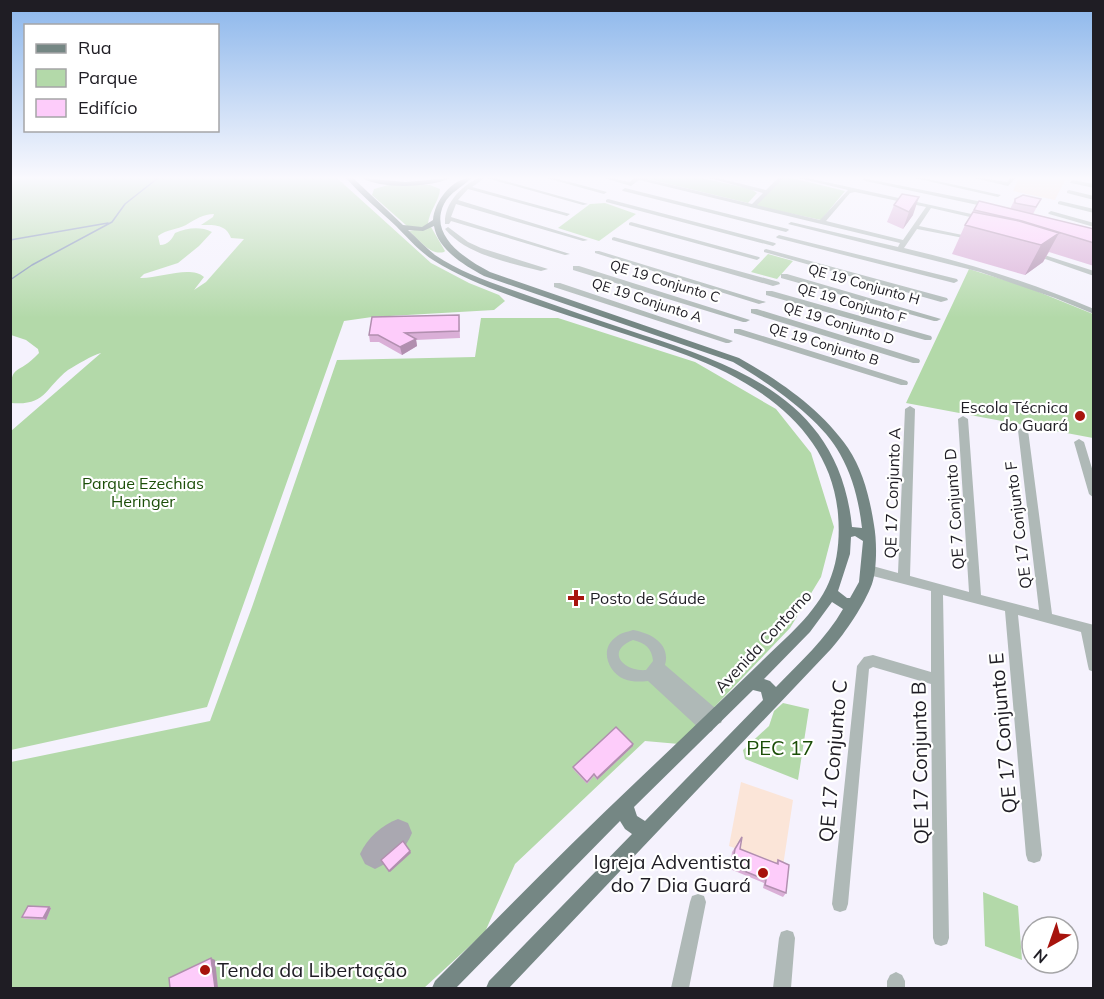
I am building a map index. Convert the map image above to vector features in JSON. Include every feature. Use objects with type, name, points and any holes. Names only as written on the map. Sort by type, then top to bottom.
[{"type":"main road","name":"Avenida Contorno","points":[[400,225],[432,256],[450,268],[479,281],[683,345],[719,352],[780,401],[799,419],[821,447],[832,466],[844,498],[846,533],[841,565],[831,593],[800,633],[442,988]]},
{"type":"main road","name":"Avenida Contorno","points":[[442,225],[450,251],[473,268],[683,345],[744,371],[795,399],[838,442],[860,487],[869,521],[869,570],[866,583],[855,604],[826,645],[496,988]]},
{"type":"main road","points":[[403,227],[423,229],[442,225]]},
{"type":"main road","points":[[432,256],[450,251]]},
{"type":"main road","points":[[846,533],[857,531],[870,539]]},
{"type":"main road","points":[[831,593],[844,604],[855,604]]},
{"type":"main road","points":[[750,683],[765,686],[771,693],[771,702]]},
{"type":"main road","points":[[625,804],[625,812],[634,826],[649,830]]},
{"type":"street","points":[[442,225],[567,254]]},
{"type":"street","points":[[442,225],[455,237],[473,247],[544,269]]},
{"type":"street","points":[[533,225],[585,240]]},
{"type":"street","points":[[633,225],[757,258]]},
{"type":"street","points":[[699,225],[773,244]]},
{"type":"street","points":[[764,225],[786,230]]},
{"type":"street","points":[[742,274],[790,225]]},
{"type":"street","points":[[794,225],[966,266],[1025,284],[1094,312]]},
{"type":"street","points":[[833,225],[905,242]]},
{"type":"street","points":[[899,250],[916,227],[984,238],[932,225]]},
{"type":"street","points":[[779,237],[954,281]]},
{"type":"street","points":[[614,238],[776,284]]},
{"type":"street","points":[[1030,249],[1094,274]]},
{"type":"street","points":[[1020,250],[1094,269]]},
{"type":"street","points":[[766,251],[944,300]]},
{"type":"street","points":[[597,252],[762,302]]},
{"type":"street","points":[[719,352],[798,260]]},
{"type":"street","name":"QE 19 Conjunto C","points":[[576,268],[746,320]]},
{"type":"street","name":"QE 19 Conjunto H","points":[[784,276],[937,319]]},
{"type":"street","name":"QE 19 Conjunto A","points":[[557,285],[729,340]]},
{"type":"street","name":"QE 19 Conjunto F","points":[[769,293],[928,338]]},
{"type":"street","name":"QE 19 Conjunto D","points":[[754,310],[916,361]]},
{"type":"street","name":"QE 19 Conjunto B","points":[[737,331],[904,383]]},
{"type":"street","name":"QE 17 Conjunto A","points":[[904,579],[910,409]]},
{"type":"street","name":"QE 7 Conjunto D","points":[[963,418],[975,597]]},
{"type":"street","name":"QE 17 Conjunto F","points":[[1023,430],[1046,617]]},
{"type":"street","points":[[1079,442],[1094,495]]},
{"type":"street","points":[[869,570],[1090,629],[1094,666]]},
{"type":"street","name":"QE 17 Conjunto B","points":[[937,587],[941,938]]},
{"type":"street","name":"QE 17 Conjunto E","points":[[1011,607],[1034,855]]},
{"type":"street","name":"QE 17 Conjunto C","points":[[840,904],[863,666],[873,661],[938,680]]},
{"type":"street","points":[[654,671],[712,722]]},
{"type":"street","points":[[680,988],[698,902]]},
{"type":"street","points":[[782,988],[787,939]]},
{"type":"shaded area","points":[[741,782],[793,800],[783,866],[729,846]]},
{"type":"green space","name":"Parque Ezechias Heringer","points":[[10,225],[187,225],[158,236],[160,245],[167,243],[175,233],[184,230],[198,228],[207,230],[212,232],[178,263],[144,274],[140,278],[191,272],[204,277],[194,290],[206,282],[244,239],[231,238],[226,230],[219,226],[202,225],[389,225],[431,263],[469,283],[499,295],[505,301],[494,310],[372,317],[344,321],[207,707],[11,750],[11,431],[101,353],[68,370],[38,399],[31,402],[11,403],[13,375],[39,353],[38,349],[26,340],[11,335]]},
{"type":"green space","points":[[405,225],[427,225],[424,228]]},
{"type":"green space","points":[[563,225],[621,225],[599,241],[558,228]]},
{"type":"green space","points":[[431,227],[444,252],[434,252],[429,249],[409,231]]},
{"type":"green space","points":[[768,254],[793,261],[777,279],[751,272]]},
{"type":"green space","points":[[969,269],[1024,286],[1093,314],[1093,438],[906,403]]},
{"type":"green space","points":[[481,318],[558,318],[695,362],[776,409],[811,453],[834,527],[821,577],[790,628],[679,744],[645,741],[515,864],[485,932],[424,988],[11,988],[11,762],[210,721],[337,360],[475,357]]},
{"type":"green space","name":"PEC 17","points":[[783,703],[809,709],[798,780],[745,759],[743,750],[769,726],[774,711]]},
{"type":"green space","points":[[983,892],[1018,906],[1020,959],[985,946]]},
{"type":"building","points":[[965,225],[1031,225],[1059,233],[1041,245]]},
{"type":"building","points":[[1034,225],[1076,225],[1094,229],[1094,243]]},
{"type":"building","points":[[459,315],[459,331],[405,333],[416,339],[400,347],[378,335],[369,335],[372,317]]},
{"type":"building","points":[[616,727],[633,744],[597,778],[594,774],[587,782],[573,767]]},
{"type":"building","name":"Igreja Adventista do 7 Dia Guará","points":[[742,837],[740,849],[778,864],[778,860],[789,865],[786,893],[765,885],[766,880],[732,866],[735,849]]},
{"type":"building","points":[[403,841],[410,851],[389,871],[381,860]]},
{"type":"building","points":[[28,906],[49,907],[43,918],[22,917]]},
{"type":"building","name":"Tenda da Libertação","points":[[211,958],[215,988],[170,988],[169,978]]},
{"type":"waterway","points":[[10,240],[99,225]]},
{"type":"waterway","points":[[10,280],[32,265],[107,225]]},
{"type":"taxiway","points":[[375,854],[398,833]]},
{"type":"place","name":"Escola Técnica do Guará","points":[[1080,416]]},
{"type":"place","name":"Posto de Sáude","points":[[576,598]]},
{"type":"place","name":"Igreja Adventista do 7 Dia Guará","points":[[763,873]]},
{"type":"place","name":"Tenda da Libertação","points":[[205,970]]}]
